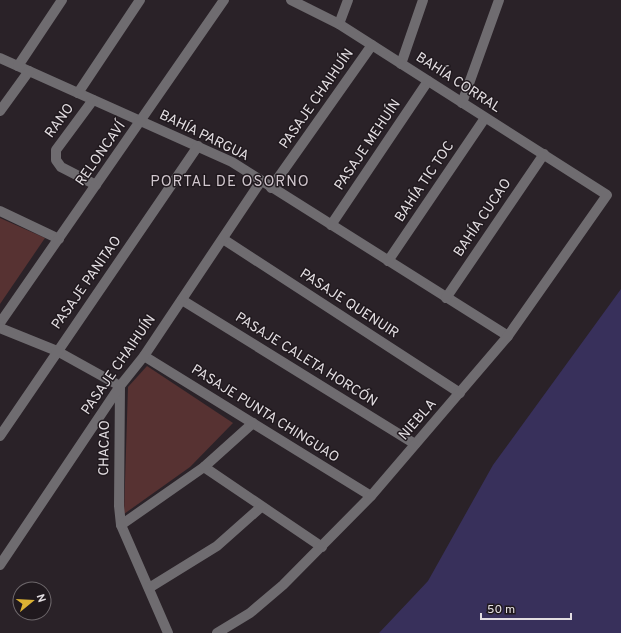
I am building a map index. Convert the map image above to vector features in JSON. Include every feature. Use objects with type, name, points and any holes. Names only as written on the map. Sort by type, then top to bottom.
[{"type":"street","points":[[18,66],[62,0]]},
{"type":"street","name":"RANO","points":[[78,93],[140,0]]},
{"type":"street","name":"RELONCAVÍ","points":[[0,323],[224,0]]},
{"type":"street","name":"BAHÍA CORRAL","points":[[291,0],[339,24],[607,195]]},
{"type":"street","points":[[339,24],[348,0]]},
{"type":"street","points":[[401,64],[423,0]]},
{"type":"street","points":[[462,103],[499,0]]},
{"type":"street","name":"PASAJE CHAIHUÍN","points":[[271,188],[372,45]]},
{"type":"street","name":"BAHÍA PARGUA","points":[[0,58],[232,162],[508,336]]},
{"type":"street","points":[[0,111],[29,71]]},
{"type":"street","name":"PASAJE MEHUÍN","points":[[331,225],[428,81]]},
{"type":"street","name":"RANO","points":[[93,100],[56,150],[56,160],[61,167],[96,185]]},
{"type":"street","name":"BAHÍA TIC TOC","points":[[388,261],[485,118]]},
{"type":"street","name":"PASAJE PANITAO","points":[[0,436],[198,146]]},
{"type":"street","name":"BAHÍA CUCAO","points":[[446,298],[544,154]]},
{"type":"street","name":"PASAJE CHAIHUÍN","points":[[0,565],[120,386],[144,356],[261,181]]},
{"type":"street","name":"NIEBLA","points":[[217,633],[250,613],[283,585],[371,496],[508,336],[607,195]]},
{"type":"street","points":[[0,211],[59,239]]},
{"type":"street","name":"PASAJE QUENUIR","points":[[223,239],[460,393]]},
{"type":"street","name":"PASAJE CALETA HORCÓN","points":[[182,300],[415,444]]},
{"type":"street","points":[[0,328],[57,351],[120,386]]},
{"type":"street","name":"PASAJE PUNTA CHINGUAO","points":[[144,356],[371,496]]},
{"type":"street","name":"CHACAO","points":[[120,386],[118,506],[121,525],[168,633]]},
{"type":"street","points":[[121,525],[204,467],[253,423]]},
{"type":"street","points":[[204,467],[322,547]]},
{"type":"street","points":[[149,588],[217,546],[261,507]]},
{"type":"shaded area","points":[[0,218],[45,238],[0,304]]},
{"type":"shaded area","points":[[621,289],[621,633],[379,633],[428,581],[493,465]]},
{"type":"shaded area","points":[[147,366],[233,423],[190,467],[124,514],[128,387]]},
{"type":"district","name":"PORTAL DE OSORNO","points":[[230,182]]}]
